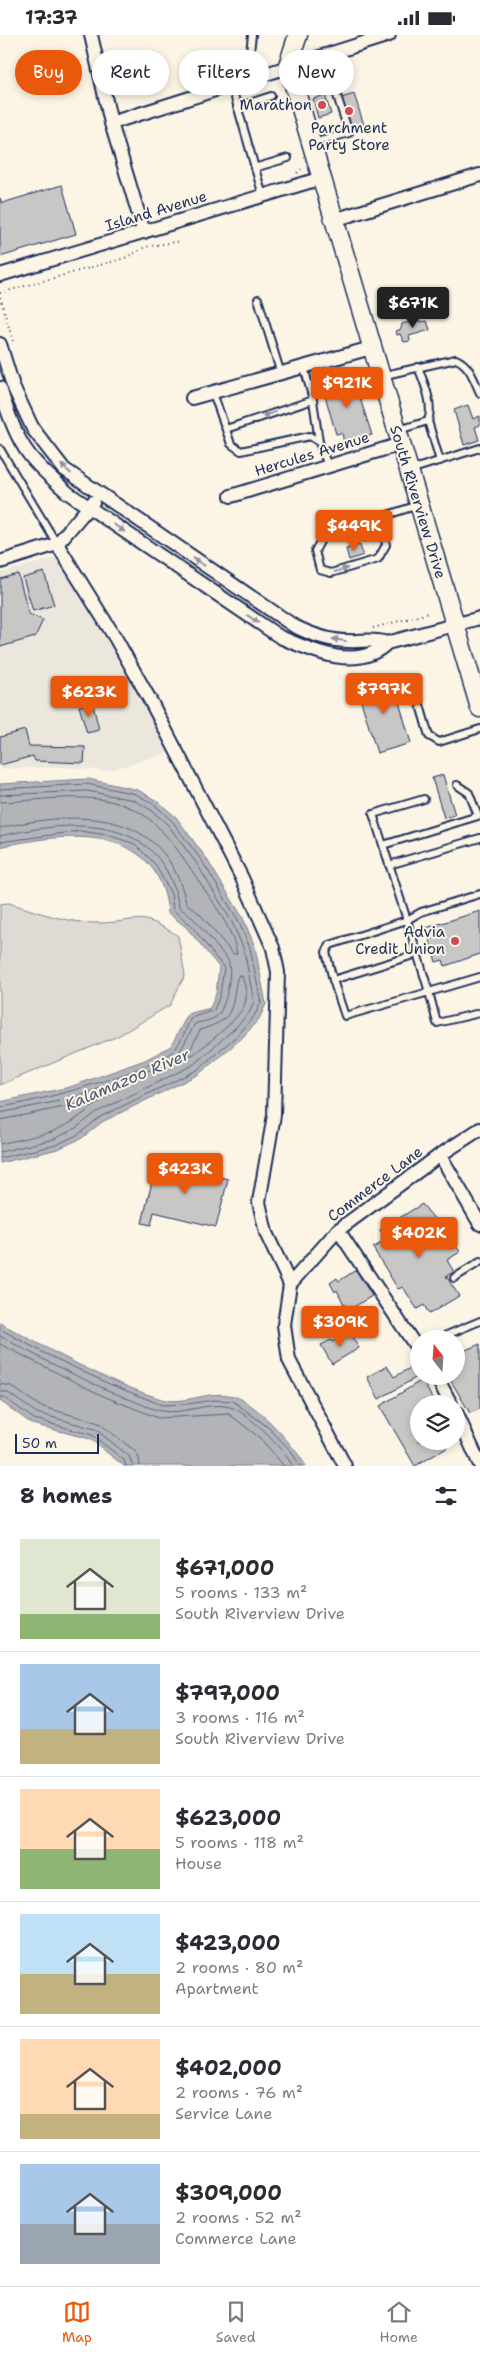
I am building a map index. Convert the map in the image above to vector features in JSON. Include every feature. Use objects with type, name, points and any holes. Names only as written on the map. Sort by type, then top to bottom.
[{"type":"street","points":[[91,35],[111,123],[144,232]]},
{"type":"street","points":[[293,50],[298,35]]},
{"type":"street","points":[[338,50],[390,35]]},
{"type":"street","points":[[111,123],[199,95]]},
{"type":"street","name":"South Riverview Drive","points":[[297,95],[371,348],[455,624],[477,687],[480,708]]},
{"type":"street","points":[[334,220],[480,175]]},
{"type":"street","name":"Island Avenue","points":[[0,275],[322,178]]},
{"type":"street","points":[[0,344],[13,386],[33,429],[64,469],[294,626],[312,635],[328,638],[347,641],[375,639],[387,643]]},
{"type":"street","points":[[192,399],[371,348]]},
{"type":"street","points":[[0,388],[7,411],[24,447],[45,473],[68,493],[280,637],[311,651],[352,658],[366,657],[378,652],[387,643],[480,618]]},
{"type":"street","name":"Hercules Avenue","points":[[231,496],[328,467],[399,437]]},
{"type":"street","points":[[0,561],[57,544],[100,494]]},
{"type":"street","points":[[57,544],[116,639],[150,700],[242,878],[273,948],[278,972],[274,1115],[259,1202],[266,1233],[290,1284],[284,1325],[290,1360],[346,1466]]},
{"type":"street","name":"Commerce Lane","points":[[290,1284],[338,1230],[440,1155],[480,1129]]},
{"type":"street","points":[[440,1155],[480,1224]]},
{"type":"street","points":[[338,1230],[410,1336]]},
{"type":"street","points":[[465,1432],[480,1465]]},
{"type":"lane","points":[[250,50],[252,35]]},
{"type":"lane","points":[[234,95],[263,196]]},
{"type":"lane","points":[[312,144],[349,133],[337,95]]},
{"type":"lane","points":[[237,107],[271,96]]},
{"type":"lane","points":[[254,168],[288,158]]},
{"type":"lane","points":[[258,299],[281,373]]},
{"type":"lane","points":[[380,377],[456,359],[462,362],[471,373],[480,393]]},
{"type":"lane","points":[[304,367],[313,400],[320,442],[328,467]]},
{"type":"lane","points":[[418,367],[428,396],[430,415],[428,421],[440,461]]},
{"type":"lane","points":[[213,393],[231,444],[241,451],[310,436],[320,442]]},
{"type":"lane","points":[[226,429],[313,400]]},
{"type":"lane","points":[[399,437],[428,421]]},
{"type":"lane","points":[[409,470],[480,448]]},
{"type":"lane","points":[[0,449],[57,544]]},
{"type":"lane","points":[[381,517],[386,545],[378,559],[331,573],[320,570],[315,551],[323,536],[420,504]]},
{"type":"lane","points":[[414,684],[429,736],[434,740],[439,742],[480,729]]},
{"type":"lane","points":[[383,845],[479,818],[469,793],[457,785]]},
{"type":"lane","points":[[424,799],[373,814],[408,920],[437,1023],[480,1013]]},
{"type":"lane","points":[[389,865],[480,838]]},
{"type":"lane","points":[[480,894],[421,912],[408,920],[330,945],[326,952],[344,1016],[480,977]]},
{"type":"lane","points":[[333,980],[417,954]]},
{"type":"lane","points":[[454,1278],[480,1262]]},
{"type":"lane","points":[[458,1330],[480,1321]]},
{"type":"path","points":[[0,293],[125,257],[145,247],[181,241]]},
{"type":"path","points":[[0,297],[14,348]]},
{"type":"path","points":[[365,629],[429,613]]},
{"type":"shaded area","points":[[59,557],[170,752],[108,771],[62,767],[0,769],[0,573]]},
{"type":"shaded area","points":[[9,903],[53,916],[87,923],[145,920],[178,936],[185,975],[170,1005],[118,1036],[0,1085],[0,904]]},
{"type":"water","name":"Kalamazoo River","points":[[88,779],[138,790],[157,801],[176,817],[206,858],[243,918],[255,947],[266,1004],[259,1019],[242,1038],[199,1074],[102,1122],[82,1138],[58,1149],[0,1163],[0,1102],[70,1087],[145,1060],[171,1046],[188,1014],[210,1008],[216,994],[219,967],[186,927],[168,913],[161,883],[147,862],[128,848],[105,840],[79,837],[52,838],[0,847],[0,784]]},
{"type":"water","points":[[0,1323],[99,1374],[161,1399],[179,1400],[219,1394],[231,1395],[242,1399],[273,1425],[306,1466],[124,1466],[90,1439],[32,1424],[0,1401]]},
{"type":"building","points":[[354,94],[364,125],[348,130],[338,99]]},
{"type":"building","points":[[325,95],[331,114],[318,118],[313,99]]},
{"type":"building","points":[[62,185],[76,234],[0,257],[0,198],[2,203]]},
{"type":"building","points":[[420,319],[421,322],[427,321],[430,330],[409,336],[410,341],[404,342],[400,334],[397,335],[396,331],[401,329],[402,324]]},
{"type":"building","points":[[353,377],[372,435],[344,443],[342,433],[336,434],[322,385],[331,378],[338,381]]},
{"type":"building","points":[[468,405],[473,419],[480,416],[480,425],[475,427],[479,440],[464,445],[454,410]]},
{"type":"building","points":[[360,545],[363,555],[349,560],[346,549]]},
{"type":"building","points":[[44,572],[54,605],[33,611],[23,578]]},
{"type":"building","points":[[18,574],[29,614],[43,620],[35,637],[0,647],[0,579]]},
{"type":"building","points":[[392,678],[411,743],[377,753],[357,688]]},
{"type":"building","points":[[93,705],[99,730],[87,733],[79,706]]},
{"type":"building","points":[[25,730],[29,746],[85,747],[84,763],[35,761],[33,756],[0,765],[0,737]]},
{"type":"building","points":[[443,775],[455,815],[444,818],[432,778]]},
{"type":"building","name":"Advia Credit Union","points":[[480,911],[480,954],[445,966],[443,960],[436,962],[426,928]]},
{"type":"building","points":[[157,1161],[228,1179],[216,1227],[154,1212],[151,1225],[142,1223]]},
{"type":"building","points":[[422,1204],[436,1221],[434,1223],[441,1233],[437,1235],[439,1239],[448,1233],[460,1252],[447,1260],[454,1272],[446,1276],[459,1296],[429,1314],[424,1305],[417,1309],[403,1287],[398,1289],[373,1248],[386,1240],[380,1230]]},
{"type":"building","points":[[356,1270],[372,1296],[347,1311],[337,1290],[335,1292],[330,1283],[337,1278],[339,1281]]},
{"type":"building","points":[[349,1332],[359,1348],[332,1364],[321,1345],[331,1340],[332,1342]]},
{"type":"building","points":[[480,1344],[480,1409],[470,1413],[465,1405],[465,1395],[459,1395],[453,1385],[465,1385],[465,1350]]},
{"type":"building","points":[[387,1366],[394,1377],[410,1368],[410,1381],[379,1399],[367,1377]]},
{"type":"building","points":[[414,1385],[425,1385],[430,1395],[410,1395],[410,1450],[443,1450],[415,1466],[380,1406]]},
{"type":"place","name":"Marathon","points":[[322,105]]},
{"type":"place","name":"Parchment Party Store","points":[[349,111]]},
{"type":"place","name":"Advia Credit Union","points":[[455,941]]}]
